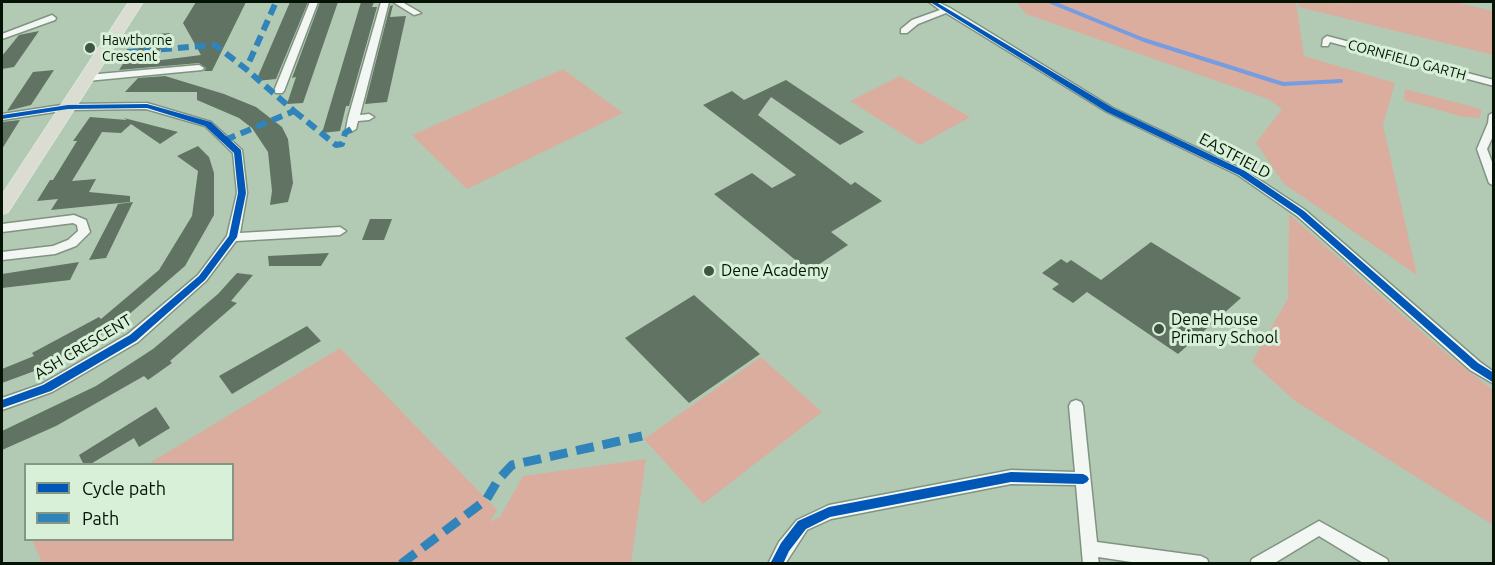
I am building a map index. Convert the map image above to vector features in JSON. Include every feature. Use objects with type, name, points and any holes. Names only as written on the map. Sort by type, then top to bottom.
[{"type":"main road","points":[[2,208],[136,2]]},
{"type":"street","points":[[279,91],[314,2]]},
{"type":"street","points":[[369,117],[352,123],[385,2]]},
{"type":"street","points":[[397,2],[417,13]]},
{"type":"street","name":"EASTFIELD","points":[[933,2],[1101,105],[1242,173],[1301,213],[1475,366],[1494,379]]},
{"type":"street","points":[[904,31],[915,22],[948,10]]},
{"type":"street","points":[[2,37],[52,18]]},
{"type":"street","name":"CORNFIELD GARTH","points":[[1326,44],[1327,39],[1494,83]]},
{"type":"street","points":[[87,78],[199,68]]},
{"type":"street","name":"ASH CRESCENT","points":[[2,117],[68,107],[147,106],[208,124],[238,152],[242,193],[233,237],[202,278],[133,338],[47,388],[2,404]]},
{"type":"street","points":[[1494,114],[1493,123],[1482,149],[1494,183]]},
{"type":"street","points":[[2,228],[74,219],[82,223],[84,232],[72,243],[55,250],[2,256]]},
{"type":"street","points":[[233,237],[340,231]]},
{"type":"street","points":[[1076,406],[1091,556],[1201,564]]},
{"type":"street","points":[[776,564],[784,547],[802,525],[829,512],[1011,477],[1083,479]]},
{"type":"street","points":[[1258,564],[1319,528],[1381,564]]},
{"type":"shaded area","points":[[1016,2],[1296,2],[1304,56],[1395,83],[1383,125],[1417,275],[1284,184],[1256,143],[1282,109],[1268,99],[1026,14]]},
{"type":"shaded area","points":[[1298,2],[1328,2],[1352,8],[1332,2],[1454,2],[1493,11],[1493,55],[1299,7]]},
{"type":"shaded area","points":[[563,69],[623,113],[467,189],[412,135]]},
{"type":"shaded area","points":[[900,76],[970,117],[920,145],[850,101]]},
{"type":"shaded area","points":[[1405,89],[1481,109],[1480,118],[1463,117],[1404,100]]},
{"type":"shaded area","points":[[1289,214],[1441,349],[1493,390],[1493,525],[1295,401],[1252,362],[1288,298]]},
{"type":"shaded area","points":[[340,348],[497,510],[490,522],[500,517],[523,476],[646,459],[631,563],[42,563],[32,541],[234,541],[234,463],[150,463]]},
{"type":"shaded area","points":[[761,357],[822,412],[703,504],[644,439]]},
{"type":"building","points":[[196,2],[246,2],[212,71],[204,71],[206,68],[199,63],[119,70],[126,59],[132,58],[147,35],[170,33],[154,61],[201,55],[183,23]]},
{"type":"building","points":[[290,2],[308,2],[276,79],[256,81]]},
{"type":"building","points":[[320,2],[338,2],[303,103],[287,104],[296,77],[292,78]]},
{"type":"building","points":[[361,2],[374,2],[372,7],[377,7],[349,106],[346,106],[340,131],[322,133]]},
{"type":"building","points":[[393,5],[390,17],[406,16],[387,102],[365,104],[390,6]]},
{"type":"building","points":[[39,31],[14,67],[2,69],[2,56],[19,35]]},
{"type":"building","points":[[54,70],[31,105],[7,111],[33,72]]},
{"type":"building","points":[[165,76],[224,94],[256,107],[282,127],[288,139],[293,183],[288,202],[270,205],[272,191],[268,152],[252,128],[239,118],[197,100],[197,92],[125,92],[138,78]]},
{"type":"building","points":[[786,80],[864,132],[840,145],[771,97],[758,115],[851,185],[855,182],[882,201],[831,232],[848,245],[809,271],[714,194],[752,173],[772,188],[796,175],[703,105],[732,91],[744,100]]},
{"type":"building","points":[[90,117],[127,120],[124,118],[178,132],[160,144],[131,124],[121,133],[102,132],[72,181],[96,179],[89,192],[130,196],[130,202],[51,210],[58,199],[37,201],[50,180],[53,180],[77,141],[73,141]]},
{"type":"building","points":[[20,120],[2,149],[2,122]]},
{"type":"building","points":[[198,146],[209,157],[214,173],[214,215],[185,266],[119,323],[73,353],[40,369],[2,383],[2,369],[34,356],[32,353],[99,317],[101,319],[159,270],[192,216],[198,171],[177,156]]},
{"type":"building","points":[[133,202],[106,258],[89,260],[118,204]]},
{"type":"building","points":[[370,219],[392,219],[384,240],[362,240]]},
{"type":"building","points":[[1151,242],[1241,298],[1178,354],[1087,292],[1073,303],[1052,289],[1059,284],[1042,273],[1061,259],[1067,263],[1071,260],[1101,280]]},
{"type":"building","points":[[329,253],[321,266],[269,266],[268,256]]},
{"type":"building","points":[[79,262],[70,280],[2,288],[2,274]]},
{"type":"building","points":[[237,273],[253,275],[231,301],[237,303],[170,361],[172,363],[148,380],[144,376],[56,426],[2,450],[2,431],[96,386],[153,349],[218,294]]},
{"type":"building","points":[[694,295],[760,354],[689,403],[625,338]]},
{"type":"building","points":[[307,326],[321,341],[232,394],[219,376]]},
{"type":"building","points":[[156,407],[170,428],[139,447],[134,438],[92,463],[83,463],[79,455]]},
{"type":"waterway","points":[[1051,2],[1144,40],[1283,84],[1341,81]]},
{"type":"marked path","points":[[127,52],[215,45],[246,69],[276,2]]},
{"type":"marked path","points":[[225,140],[294,111],[246,69]]},
{"type":"marked path","points":[[294,111],[336,145],[342,144],[345,133],[351,129]]},
{"type":"marked path","points":[[401,564],[486,500],[498,480],[512,465],[642,436]]},
{"type":"cycle path","points":[[933,2],[1110,110],[1242,173],[1301,213],[1475,366],[1494,379]]},
{"type":"cycle path","points":[[2,117],[68,107],[147,106],[208,124],[238,152],[242,193],[233,237],[202,278],[133,338],[47,388],[2,404]]},
{"type":"cycle path","points":[[776,564],[785,547],[802,525],[829,512],[1011,477],[1083,479]]},
{"type":"place","name":"Hawthorne Crescent","points":[[90,48]]},
{"type":"place","name":"Dene Academy","points":[[709,271]]},
{"type":"place","name":"Dene House Primary School","points":[[1159,329]]}]
